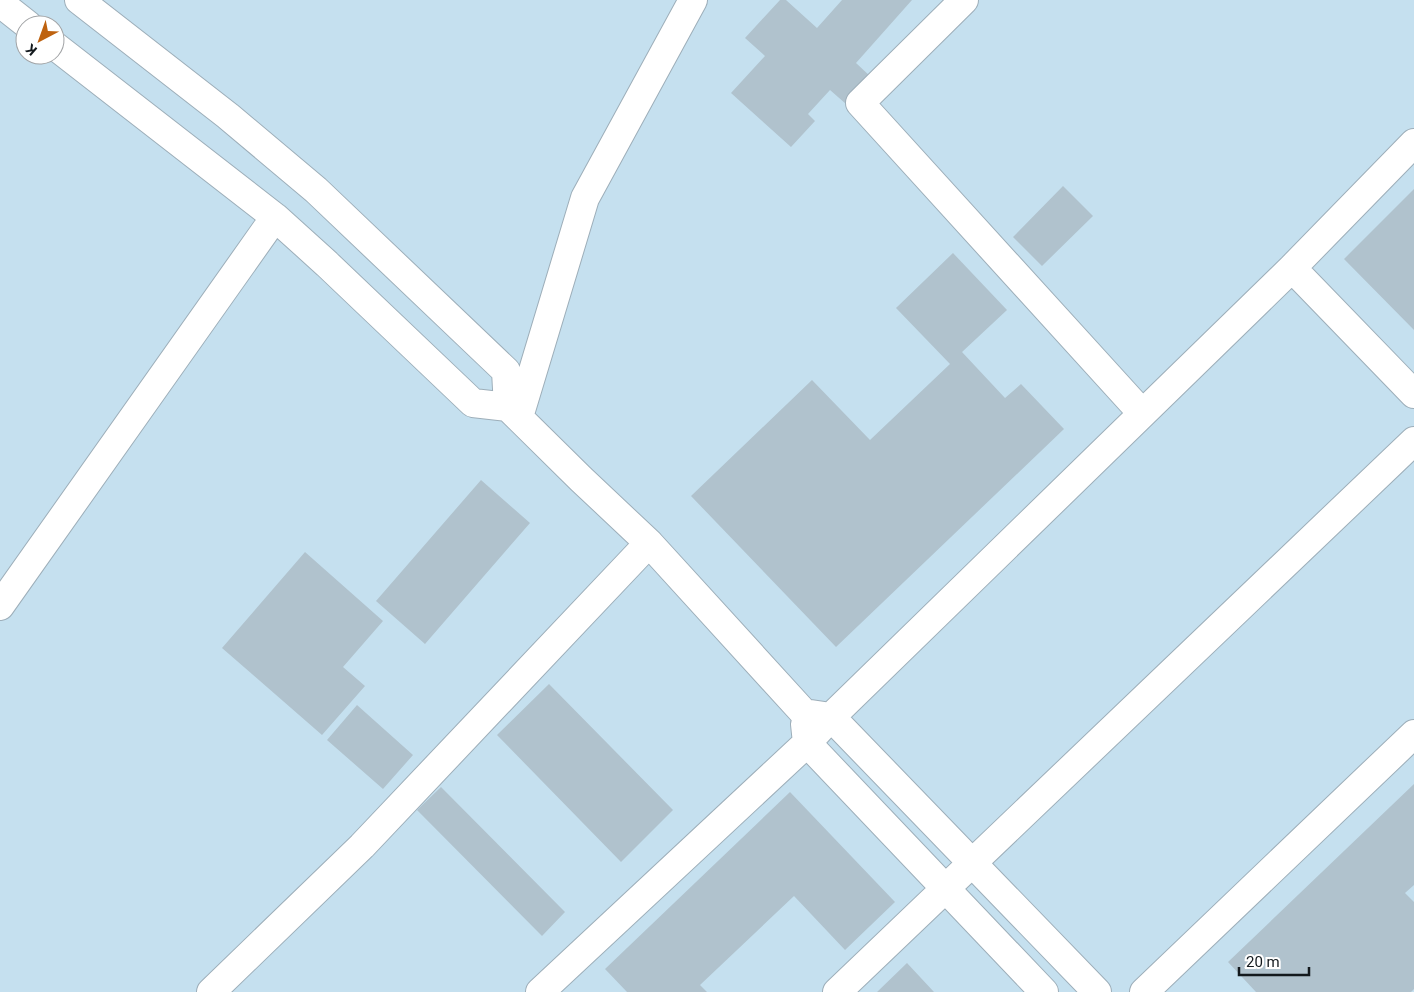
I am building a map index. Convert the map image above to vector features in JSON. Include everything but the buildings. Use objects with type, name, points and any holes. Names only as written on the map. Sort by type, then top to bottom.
[{"type":"street","points":[[79,0],[228,116],[316,190],[506,371],[513,412]]},
{"type":"street","points":[[513,412],[585,198],[693,0]]},
{"type":"street","points":[[964,0],[860,103],[1142,413]]},
{"type":"street","points":[[0,4],[15,15]]},
{"type":"street","points":[[65,54],[275,217],[473,402],[513,412],[649,543],[818,715],[972,863],[1096,992]]},
{"type":"street","points":[[540,992],[806,743],[818,715],[1142,413],[1292,268],[1414,143]]},
{"type":"street","points":[[0,606],[275,217]]},
{"type":"street","points":[[1292,268],[1414,394]]},
{"type":"street","points":[[837,992],[1414,441]]},
{"type":"street","points":[[211,992],[362,846],[649,543]]},
{"type":"street","points":[[1144,992],[1414,734]]},
{"type":"street","points":[[806,743],[1044,992]]},
{"type":"shaded area","points":[[0,0],[1414,0],[1414,992],[0,992]]}]
